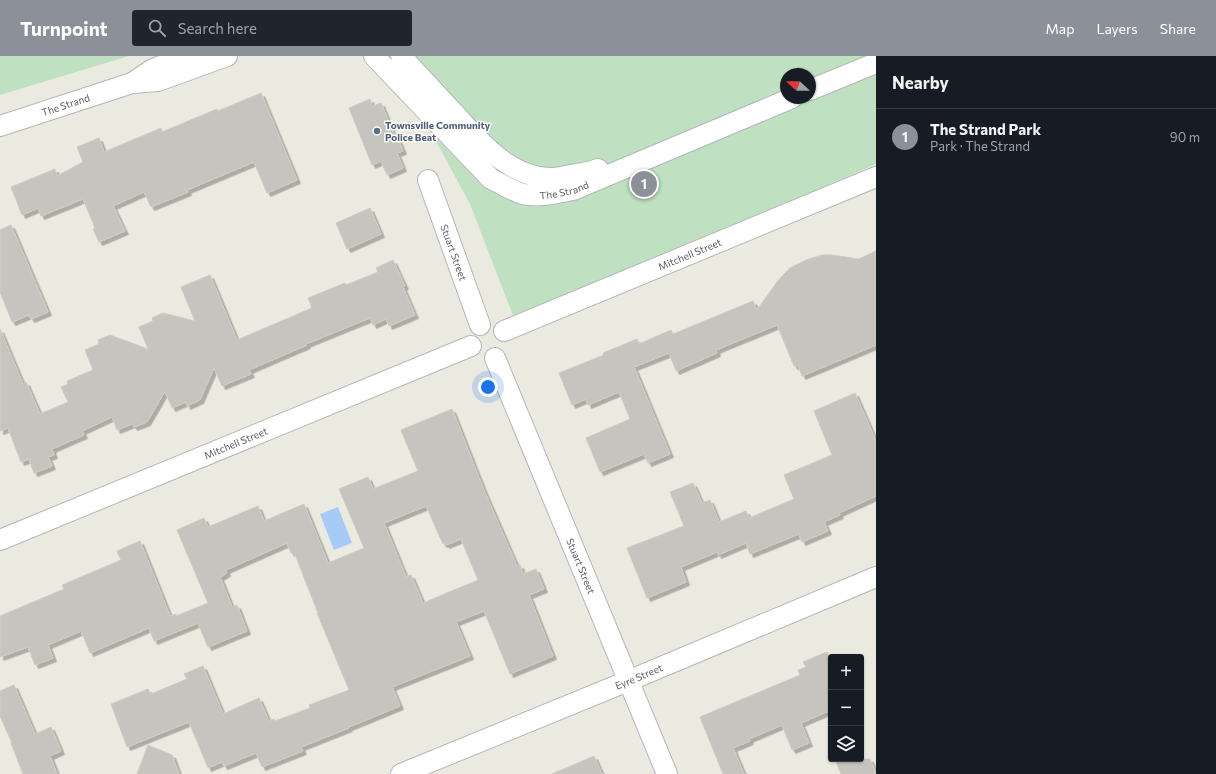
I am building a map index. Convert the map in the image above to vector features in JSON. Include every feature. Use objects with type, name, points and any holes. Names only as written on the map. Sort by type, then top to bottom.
[{"type":"street","name":"The Strand","points":[[132,83],[153,69],[187,56]]},
{"type":"street","name":"The Strand","points":[[0,126],[132,83],[158,81],[227,56]]},
{"type":"street","name":"The Strand","points":[[374,56],[492,179],[523,194],[553,194],[573,190],[780,103]]},
{"type":"street","name":"The Strand","points":[[401,56],[483,145],[513,167],[540,177],[554,178],[592,172],[780,91]]},
{"type":"street","points":[[816,74],[859,56]]},
{"type":"street","points":[[816,88],[876,63]]},
{"type":"street","name":"Mitchell Street","points":[[504,331],[876,177]]},
{"type":"street","name":"Stuart Street","points":[[428,180],[480,325]]},
{"type":"street","points":[[490,323],[500,327],[504,331],[506,336],[506,347],[500,356],[489,359],[483,358],[478,356],[474,351],[471,346],[472,334],[480,325],[490,323]]},
{"type":"street","name":"Mitchell Street","points":[[0,540],[471,346]]},
{"type":"street","name":"Stuart Street","points":[[495,358],[667,774]]},
{"type":"street","name":"Eyre Street","points":[[401,774],[876,577]]},
{"type":"green space","points":[[0,56],[129,56],[0,95]]},
{"type":"green space","points":[[382,56],[389,56],[392,59],[391,56],[876,56],[876,164],[515,321],[470,204],[400,75]]},
{"type":"water","points":[[338,507],[352,543],[334,550],[320,514]]},
{"type":"building","points":[[261,93],[297,180],[267,193],[254,162],[151,207],[144,192],[113,206],[125,231],[99,242],[83,199],[41,216],[38,208],[22,215],[11,187],[55,169],[57,176],[83,162],[77,147],[99,138],[104,152],[161,128],[162,132],[217,109],[218,111]]},
{"type":"building","points":[[370,99],[372,106],[381,103],[395,137],[397,136],[403,151],[397,153],[403,168],[387,175],[381,161],[372,165],[349,108]]},
{"type":"building","points":[[370,208],[381,234],[347,249],[336,223]]},
{"type":"building","points":[[11,225],[48,312],[31,319],[29,315],[12,322],[0,292],[0,230]]},
{"type":"building","points":[[876,251],[876,345],[802,376],[798,365],[794,366],[777,325],[716,350],[717,353],[676,371],[669,353],[634,367],[670,454],[648,463],[644,454],[600,472],[586,438],[630,419],[619,392],[588,405],[586,399],[572,405],[559,373],[604,355],[603,353],[637,339],[639,344],[671,330],[673,334],[753,301],[757,310],[783,275],[790,268],[806,260],[822,255],[859,259]]},
{"type":"building","points":[[393,260],[405,286],[403,287],[415,315],[389,326],[386,319],[373,325],[370,318],[306,344],[307,345],[249,370],[251,374],[222,386],[214,368],[200,400],[187,406],[186,402],[172,408],[165,391],[147,422],[134,427],[132,424],[117,430],[112,417],[82,431],[84,435],[52,449],[54,455],[48,457],[52,466],[34,473],[29,459],[21,462],[8,428],[0,431],[0,329],[23,384],[26,382],[40,414],[68,402],[61,387],[68,384],[67,381],[93,370],[85,350],[99,344],[98,340],[110,335],[148,349],[139,327],[153,321],[152,318],[163,313],[195,321],[181,287],[210,275],[237,340],[312,308],[308,298],[378,272],[376,268]]},
{"type":"building","points":[[855,393],[876,441],[876,496],[839,513],[840,515],[824,522],[828,531],[802,542],[799,534],[750,554],[746,543],[718,555],[717,552],[681,567],[686,582],[647,598],[627,548],[684,526],[670,492],[693,483],[702,503],[710,500],[719,522],[746,511],[749,518],[794,499],[784,475],[832,455],[814,411]]},
{"type":"building","points":[[452,409],[483,488],[517,566],[520,565],[523,574],[536,569],[544,589],[529,595],[553,656],[510,674],[484,611],[456,622],[470,656],[392,687],[400,706],[301,747],[303,751],[262,767],[256,753],[224,766],[222,762],[208,768],[189,722],[127,747],[111,704],[148,689],[151,694],[187,679],[184,674],[203,666],[223,714],[259,698],[269,721],[274,719],[275,721],[310,708],[309,705],[349,690],[317,613],[294,552],[291,553],[287,543],[226,570],[227,573],[220,577],[232,607],[237,605],[247,631],[208,647],[198,623],[154,641],[149,628],[90,653],[81,631],[48,645],[53,658],[35,665],[28,647],[0,657],[0,616],[64,589],[62,585],[121,560],[117,551],[140,541],[170,616],[176,614],[176,616],[208,603],[177,530],[204,518],[208,527],[258,506],[264,521],[304,504],[328,563],[364,548],[339,489],[368,477],[373,489],[418,471],[401,430]],"holes":[[[426,506],[443,544],[445,543],[446,545],[461,539],[478,580],[423,603],[411,575],[406,577],[384,523]]]},
{"type":"building","points":[[827,652],[828,654],[828,711],[801,723],[809,743],[792,750],[782,725],[749,739],[750,741],[733,748],[744,774],[723,774],[700,717],[800,675],[798,670],[806,667],[803,662]]},
{"type":"building","points":[[14,685],[35,734],[51,727],[61,751],[50,756],[57,774],[23,774],[12,743],[0,716],[0,691]]},
{"type":"building","points":[[148,745],[172,755],[179,774],[137,774]]},
{"type":"building","points":[[594,756],[602,774],[552,774]]},
{"type":"building","points":[[864,759],[870,759],[876,774],[841,774],[836,762],[864,762]]},
{"type":"place","name":"Townsville Community Police Beat","points":[[377,131]]},
{"type":"place","name":"The Strand Park","points":[[644,184]]}]
